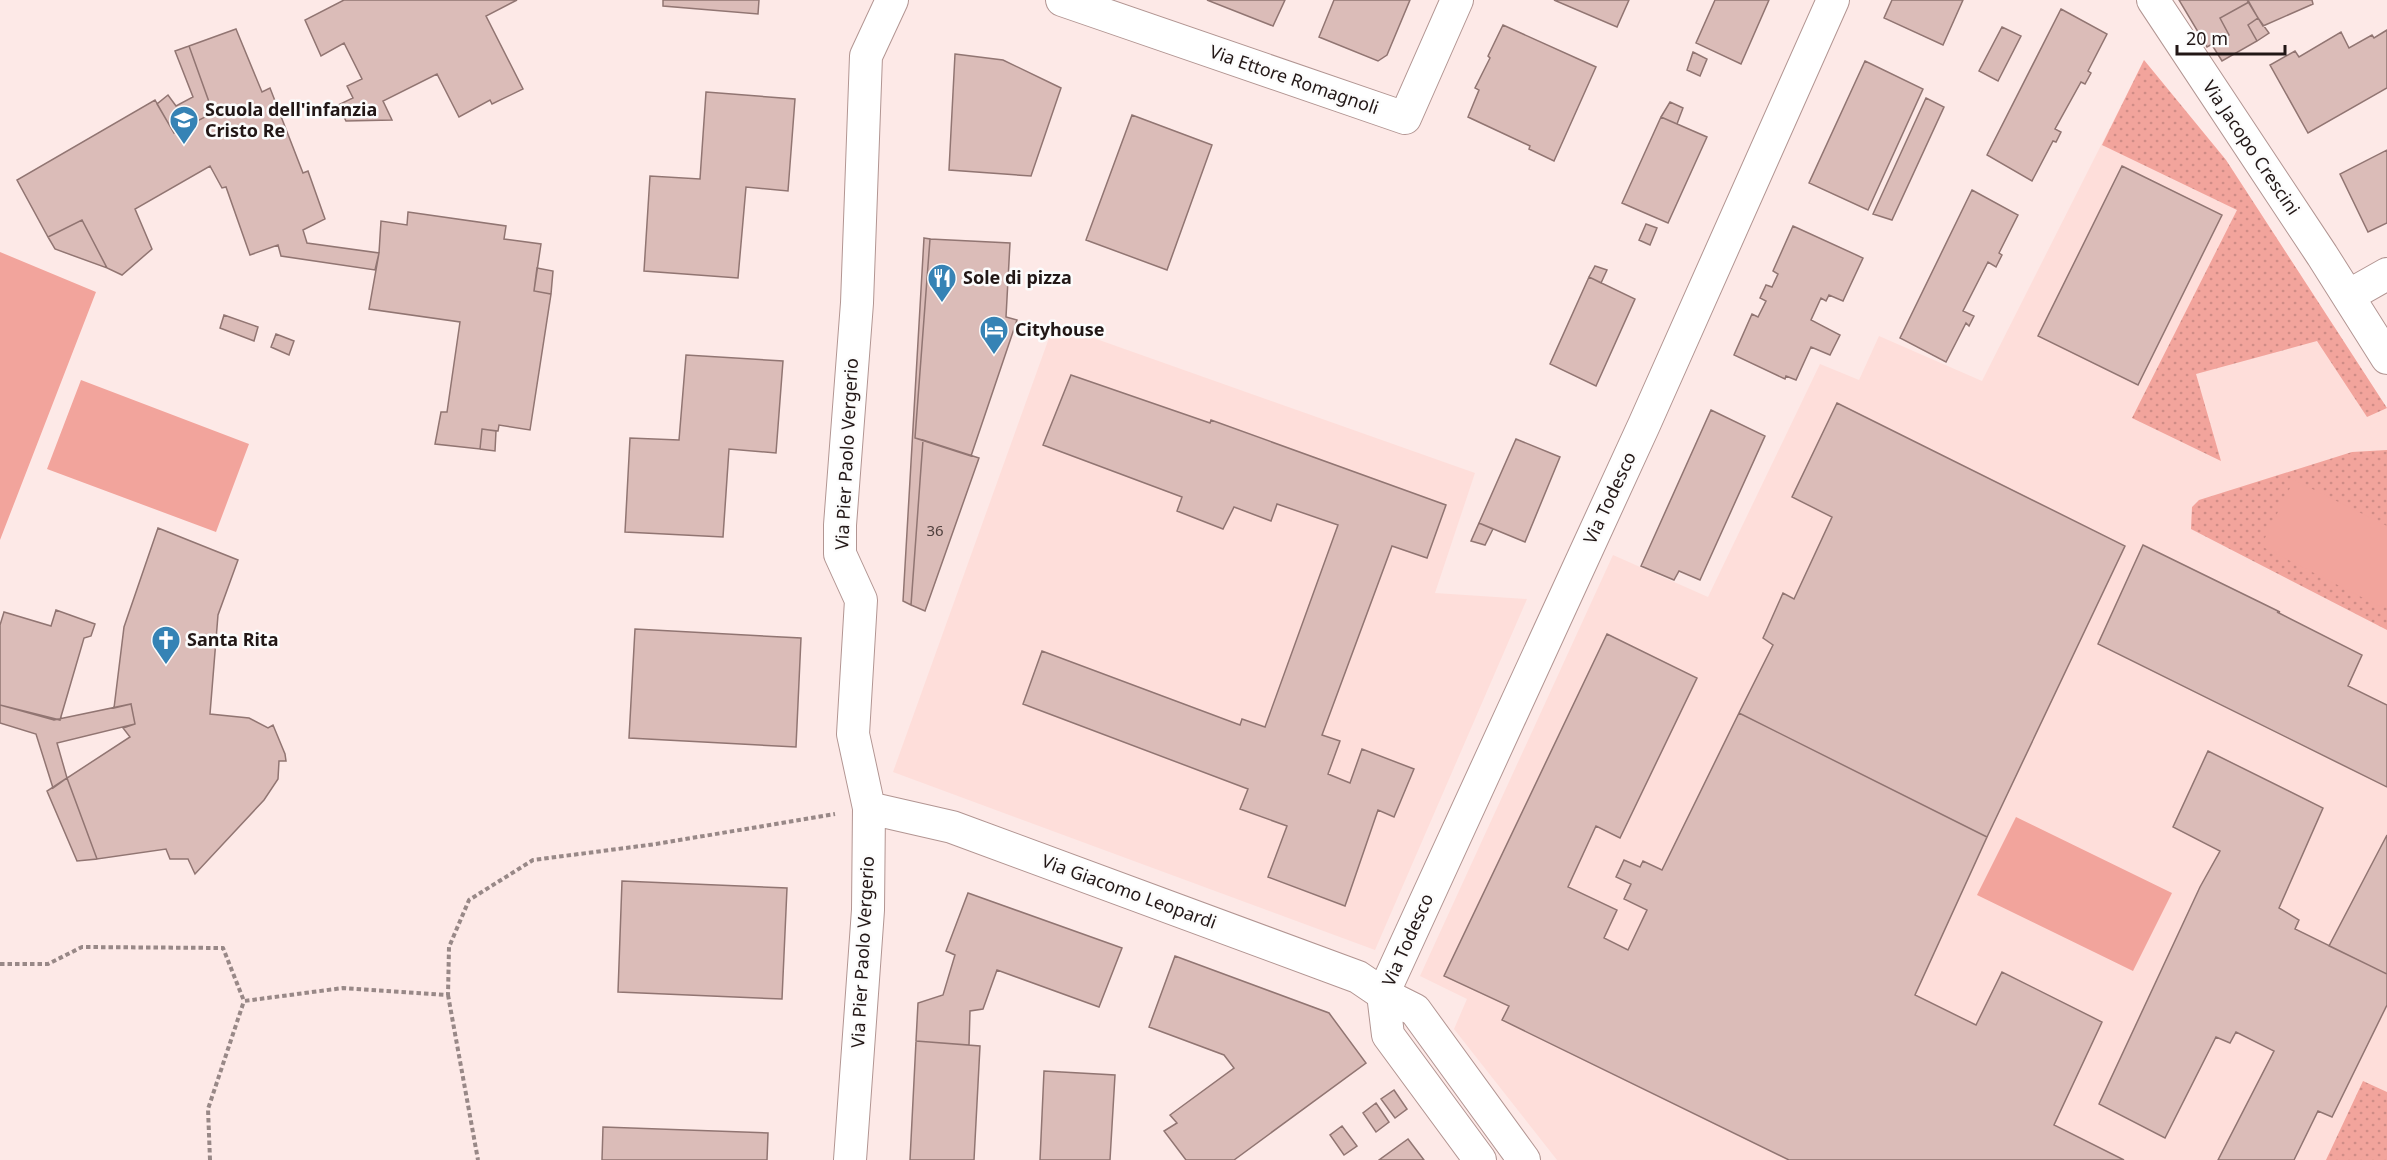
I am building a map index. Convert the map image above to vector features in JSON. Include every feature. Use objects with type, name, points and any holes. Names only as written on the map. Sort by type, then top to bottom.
[{"type":"street","name":"Via Pier Paolo Vergerio","points":[[850,1160],[868,910],[869,808],[852,734],[861,600],[840,554],[840,525],[857,303],[866,56],[892,0]]},
{"type":"street","name":"Via Ettore Romagnoli","points":[[1062,0],[1405,118],[1457,0]]},
{"type":"street","name":"Via Todesco","points":[[1383,994],[1644,424],[1833,0]]},
{"type":"street","name":"Via Jacopo Crescini","points":[[2153,0],[2387,358]]},
{"type":"street","points":[[2348,296],[2387,274]]},
{"type":"street","name":"Via Giacomo Leopardi","points":[[869,808],[963,831],[1358,976],[1383,994],[1415,1010],[1524,1160]]},
{"type":"street","points":[[1383,994],[1388,1035],[1480,1160]]},
{"type":"path","points":[[478,1160],[448,995],[449,947],[469,900],[533,860],[656,844],[869,808]]},
{"type":"path","points":[[0,964],[48,964],[82,947],[223,948],[244,1001],[208,1109],[210,1160]]},
{"type":"path","points":[[244,1001],[343,988],[448,995]]},
{"type":"shaded area","points":[[2144,60],[2226,160],[2387,408],[2387,1160],[1557,1160],[1454,1029],[1467,999],[1420,976],[1613,555],[1708,597],[1820,364],[1859,380],[1879,336],[1982,381]]},
{"type":"shaded area","points":[[2144,60],[2226,160],[2387,408],[2367,417],[2317,341],[2196,374],[2221,461],[2132,418],[2237,210],[2102,145]]},
{"type":"shaded area","points":[[0,252],[96,292],[0,540]]},
{"type":"shaded area","points":[[1054,324],[1475,473],[1435,593],[1527,599],[1375,950],[893,772]]},
{"type":"shaded area","points":[[81,380],[249,444],[216,532],[47,469]]},
{"type":"shaded area","points":[[2387,450],[2387,630],[2191,529],[2192,507],[2199,500],[2352,452]]},
{"type":"shaded area","points":[[2294,480],[2387,526],[2387,600],[2383,608],[2261,546]]},
{"type":"shaded area","points":[[2016,817],[2172,893],[2133,971],[1977,895]]},
{"type":"shaded area","points":[[2363,1081],[2387,1092],[2387,1160],[2326,1160]]},
{"type":"building","points":[[344,0],[517,0],[486,16],[523,89],[492,104],[490,100],[459,117],[437,74],[383,101],[392,120],[346,121],[338,105],[353,98],[347,86],[362,79],[344,43],[321,56],[305,20]]},
{"type":"building","points":[[663,0],[759,0],[758,14],[663,6]]},
{"type":"building","points":[[1207,0],[1285,0],[1273,26]]},
{"type":"building","points":[[1334,0],[1410,0],[1387,55],[1378,61],[1319,37]]},
{"type":"building","points":[[1554,0],[1629,0],[1617,27]]},
{"type":"building","points":[[1715,0],[1769,0],[1741,64],[1696,43]]},
{"type":"building","points":[[1892,0],[1963,0],[1943,45],[1884,18]]},
{"type":"building","points":[[2179,0],[2247,0],[2249,2],[2220,18],[2229,35],[2207,47]]},
{"type":"building","points":[[2247,0],[2312,0],[2313,4],[2263,26]]},
{"type":"building","points":[[2249,2],[2258,18],[2248,25],[2257,41],[2222,61],[2212,45],[2229,35],[2220,18]]},
{"type":"building","points":[[2061,9],[2107,34],[2088,71],[2091,73],[2085,84],[2081,82],[2055,129],[2061,132],[2056,142],[2053,141],[2032,181],[1987,155]]},
{"type":"building","points":[[2258,18],[2269,33],[2257,41],[2248,25]]},
{"type":"building","points":[[1503,25],[1596,67],[1554,161],[1529,149],[1530,146],[1468,117],[1479,90],[1475,88]]},
{"type":"building","points":[[2002,27],[2021,36],[1998,81],[1979,71]]},
{"type":"building","name":"Scuola dell'infanzia Cristo Re","points":[[236,29],[262,92],[270,88],[303,173],[308,171],[325,219],[303,230],[307,243],[379,253],[375,270],[281,256],[278,245],[250,255],[226,187],[222,188],[210,166],[135,209],[152,249],[122,275],[107,268],[82,220],[48,237],[17,180],[155,100],[174,133],[213,113],[189,46]]},
{"type":"building","points":[[2387,30],[2387,88],[2308,133],[2270,65],[2295,51],[2299,57],[2341,32],[2349,48],[2372,35],[2374,38]]},
{"type":"building","points":[[189,46],[213,113],[174,133],[157,104],[168,95],[176,106],[193,97],[175,51]]},
{"type":"building","points":[[1693,52],[1707,59],[1700,76],[1687,70]]},
{"type":"building","points":[[955,54],[1003,60],[1061,88],[1031,176],[949,170]]},
{"type":"building","points":[[1865,61],[1923,89],[1868,210],[1809,183]]},
{"type":"building","points":[[706,92],[795,99],[788,191],[746,187],[738,278],[644,271],[650,176],[700,179]]},
{"type":"building","points":[[1926,98],[1944,107],[1892,220],[1873,214]]},
{"type":"building","points":[[1670,102],[1683,108],[1677,124],[1661,117]]},
{"type":"building","points":[[1132,115],[1212,145],[1167,270],[1086,240]]},
{"type":"building","points":[[1661,117],[1707,137],[1668,223],[1622,203]]},
{"type":"building","points":[[2387,150],[2387,223],[2368,232],[2340,174]]},
{"type":"building","points":[[2122,166],[2222,215],[2138,385],[2038,336]]},
{"type":"building","points":[[1972,190],[2018,215],[1999,253],[2002,255],[1996,267],[1988,262],[1963,311],[1974,316],[1969,326],[1966,323],[1946,362],[1900,338]]},
{"type":"building","points":[[408,212],[506,226],[504,239],[541,244],[534,291],[551,294],[530,430],[499,425],[498,431],[482,429],[480,449],[435,444],[441,412],[447,412],[460,322],[369,309],[379,253],[381,221],[407,225]]},
{"type":"building","points":[[82,220],[107,268],[55,249],[48,237]]},
{"type":"building","points":[[1646,224],[1657,228],[1650,245],[1639,240]]},
{"type":"building","points":[[1793,226],[1863,258],[1843,301],[1829,295],[1826,301],[1821,298],[1811,320],[1840,335],[1830,355],[1811,347],[1796,380],[1786,376],[1785,379],[1734,355],[1752,314],[1758,317],[1766,301],[1760,298],[1766,285],[1772,287],[1778,274],[1773,271]]},
{"type":"building","points":[[924,238],[930,239],[915,438],[923,440],[911,605],[903,601]]},
{"type":"building","points":[[930,239],[1010,243],[1006,317],[1017,320],[971,456],[915,438]]},
{"type":"building","points":[[1595,266],[1607,270],[1601,283],[1589,277]]},
{"type":"building","points":[[537,268],[553,271],[551,294],[534,291]]},
{"type":"building","points":[[1589,277],[1635,299],[1596,386],[1550,364]]},
{"type":"building","points":[[224,315],[258,327],[254,341],[220,328]]},
{"type":"building","points":[[276,334],[294,341],[289,355],[271,347]]},
{"type":"building","points":[[686,355],[783,361],[776,453],[729,449],[723,537],[625,532],[630,438],[679,440]]},
{"type":"building","points":[[1071,375],[1210,423],[1211,420],[1446,505],[1427,558],[1392,546],[1322,735],[1340,741],[1328,774],[1350,783],[1362,749],[1414,769],[1394,817],[1378,810],[1345,906],[1268,877],[1287,826],[1240,809],[1248,789],[1023,704],[1042,651],[1240,725],[1242,719],[1265,727],[1338,525],[1277,504],[1271,521],[1234,507],[1223,529],[1177,511],[1182,497],[1043,445]]},
{"type":"building","points":[[1837,403],[2125,546],[1987,837],[1739,713],[1773,645],[1763,638],[1783,593],[1794,599],[1832,517],[1792,497]]},
{"type":"building","points":[[1711,410],[1765,436],[1700,580],[1679,571],[1674,580],[1641,566]]},
{"type":"building","points":[[482,429],[496,431],[495,451],[480,449]]},
{"type":"building","points":[[1516,439],[1560,457],[1525,542],[1479,523]]},
{"type":"building","points":[[923,440],[979,458],[925,611],[911,605]]},
{"type":"building","points":[[1479,523],[1493,529],[1485,545],[1471,541]]},
{"type":"building","name":"Santa Rita","points":[[158,528],[238,560],[218,615],[210,714],[249,718],[268,728],[273,725],[286,761],[279,761],[278,779],[264,800],[195,874],[188,859],[170,859],[166,849],[97,859],[67,778],[130,737],[123,728],[135,724],[131,704],[114,708],[124,627]]},
{"type":"building","points":[[2143,545],[2362,655],[2348,686],[2387,705],[2387,787],[2098,644]]},
{"type":"building","points":[[56,610],[95,624],[91,636],[84,638],[60,720],[0,705],[0,625],[4,612],[51,626]]},
{"type":"building","points":[[635,629],[801,638],[796,747],[629,738]]},
{"type":"building","points":[[1607,634],[1697,678],[1620,838],[1596,826],[1568,887],[1617,910],[1604,938],[1628,950],[1647,910],[1624,899],[1631,884],[1616,877],[1624,860],[1640,867],[1643,861],[1662,870],[1739,713],[1987,837],[1915,995],[1976,1025],[2002,972],[2102,1022],[2054,1125],[2124,1160],[1789,1160],[1502,1020],[1509,1006],[1444,976]]},
{"type":"building","points":[[131,704],[135,724],[57,743],[67,778],[53,788],[36,734],[0,723],[0,705],[54,720]]},
{"type":"building","points":[[2208,751],[2323,808],[2279,908],[2299,920],[2295,929],[2387,974],[2387,1005],[2332,1117],[2318,1111],[2294,1160],[2218,1160],[2274,1051],[2236,1032],[2230,1043],[2216,1037],[2165,1138],[2099,1104],[2200,887],[2220,851],[2173,827]]},
{"type":"building","points":[[67,778],[97,859],[77,861],[47,791]]},
{"type":"building","points":[[2387,835],[2387,974],[2329,946]]},
{"type":"building","points":[[622,881],[787,888],[782,999],[618,992]]},
{"type":"building","points":[[968,893],[1122,948],[1099,1007],[997,970],[983,1009],[970,1011],[969,1045],[916,1041],[918,1003],[943,995],[955,955],[946,951]]},
{"type":"building","points":[[1175,956],[1329,1013],[1366,1063],[1234,1160],[1186,1160],[1164,1131],[1177,1123],[1170,1115],[1234,1068],[1224,1055],[1149,1027]]},
{"type":"building","points":[[916,1041],[980,1046],[974,1160],[910,1160]]},
{"type":"building","points":[[1044,1071],[1115,1075],[1110,1160],[1040,1160]]},
{"type":"building","points":[[1394,1090],[1407,1109],[1395,1118],[1381,1099]]},
{"type":"building","points":[[1376,1103],[1389,1122],[1376,1132],[1363,1113]]},
{"type":"building","points":[[1342,1126],[1357,1146],[1344,1155],[1330,1135]]},
{"type":"building","points":[[603,1127],[768,1133],[767,1160],[602,1160]]},
{"type":"building","points":[[1408,1139],[1424,1160],[1379,1160]]},
{"type":"place","name":"Scuola dell'infanzia Cristo Re","points":[[184,146]]},
{"type":"place","name":"Sole di pizza","points":[[942,304]]},
{"type":"place","name":"Cityhouse","points":[[994,356]]},
{"type":"place","name":"Santa Rita","points":[[166,666]]}]
